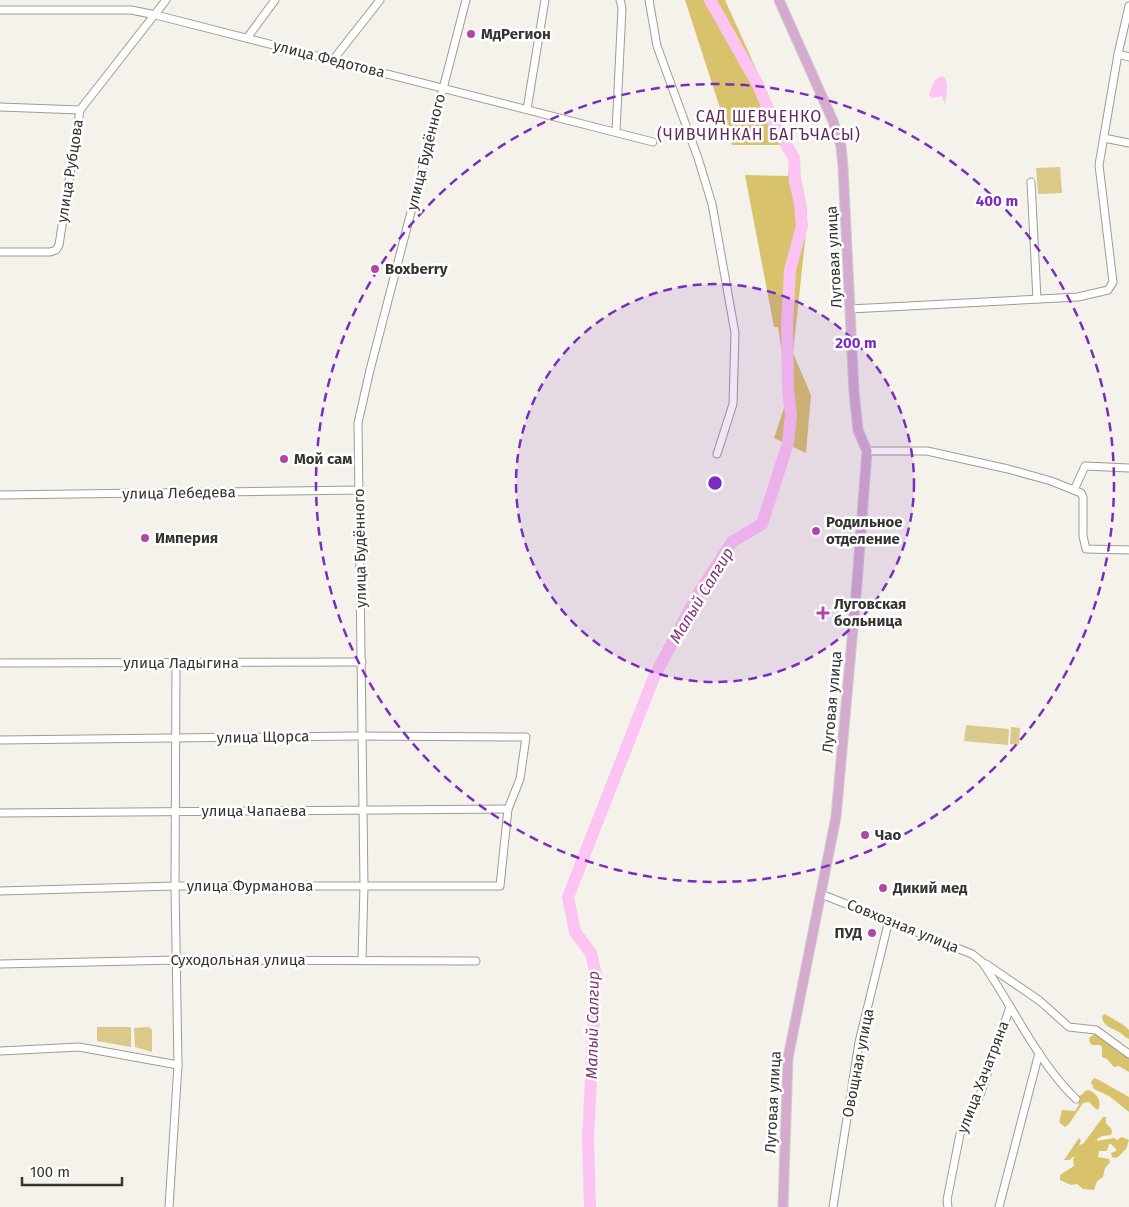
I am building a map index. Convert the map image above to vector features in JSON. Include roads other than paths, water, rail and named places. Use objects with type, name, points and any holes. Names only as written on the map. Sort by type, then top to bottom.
[{"type":"main road","name":"Луговая улица","points":[[779,0],[833,121],[841,146],[854,392],[858,430],[867,451],[837,803],[788,1058],[783,1207]]},
{"type":"street","name":"улица Рубцова","points":[[0,252],[50,252],[56,250],[59,245],[80,110],[166,0]]},
{"type":"street","points":[[247,38],[275,0]]},
{"type":"street","points":[[333,60],[380,0]]},
{"type":"street","name":"улица Будённого","points":[[362,960],[364,811],[358,423],[466,0]]},
{"type":"street","points":[[527,109],[545,0]]},
{"type":"street","points":[[616,131],[622,8],[620,0]]},
{"type":"street","points":[[649,0],[656,46],[698,158],[712,204],[735,333],[732,404],[718,454]]},
{"type":"street","points":[[850,309],[1087,296],[1104,292],[1111,286],[1113,282],[1099,165],[1118,54],[1129,6]]},
{"type":"street","name":"улица Федотова","points":[[0,10],[131,10],[156,15],[653,142]]},
{"type":"street","points":[[1118,54],[1129,57]]},
{"type":"street","points":[[0,107],[80,110]]},
{"type":"street","points":[[1104,138],[1129,142]]},
{"type":"street","points":[[1032,182],[1037,300]]},
{"type":"street","points":[[867,451],[927,451],[1008,469],[1051,481],[1081,493],[1083,497],[1083,536],[1086,550],[1129,550]]},
{"type":"street","points":[[1074,490],[1085,466],[1129,468]]},
{"type":"street","name":"улица Лебедева","points":[[0,495],[359,490]]},
{"type":"street","name":"улица Ладыгина","points":[[0,663],[362,662]]},
{"type":"street","points":[[169,1207],[178,1066],[175,886],[176,663]]},
{"type":"street","name":"улица Щорса","points":[[0,740],[363,736],[526,737],[520,779],[508,809]]},
{"type":"street","name":"улица Чапаева","points":[[0,813],[508,809]]},
{"type":"street","name":"улица Фурманова","points":[[0,891],[175,886],[500,886],[508,809]]},
{"type":"street","name":"Совхозная улица","points":[[821,894],[972,954],[1040,1001],[1069,1027],[1096,1030],[1129,1054]]},
{"type":"street","name":"Овощная улица","points":[[833,1207],[859,1042],[889,920]]},
{"type":"street","name":"Суходольная улица","points":[[0,964],[177,960],[476,961]]},
{"type":"street","name":"Совхозная улица","points":[[982,962],[1039,1053],[1076,1099]]},
{"type":"street","name":"улица Хачатряна","points":[[948,1207],[947,1200],[960,1134],[980,1095],[1010,1007]]},
{"type":"street","points":[[0,1051],[79,1047],[178,1066]]},
{"type":"street","points":[[999,1207],[1039,1053]]},
{"type":"waterway","name":"Малый Салгир","points":[[590,1207],[588,1139],[596,975],[591,953],[575,932],[568,897],[654,677],[698,594],[732,542],[762,524],[788,443],[791,415],[788,389],[787,324],[790,270],[802,226],[795,181],[794,158],[775,125],[757,83],[710,0]]},
{"type":"place","name":"МдРегион","points":[[471,34]]},
{"type":"place","name":"Boxberry","points":[[375,269]]},
{"type":"place","name":"Мой сам","points":[[284,459]]},
{"type":"place","name":"Родильное отделение","points":[[816,531]]},
{"type":"place","name":"Империя","points":[[145,538]]},
{"type":"place","name":"Луговская больница","points":[[823,613]]},
{"type":"place","name":"Чао","points":[[865,835]]},
{"type":"place","name":"Дикий мед","points":[[883,888]]},
{"type":"place","name":"ПУД","points":[[872,933]]},
{"type":"district","name":"САД ШЕВЧЕНКО (ЧИВЧИНКАН БАГЪЧАСЫ)","points":[[759,125]]}]
